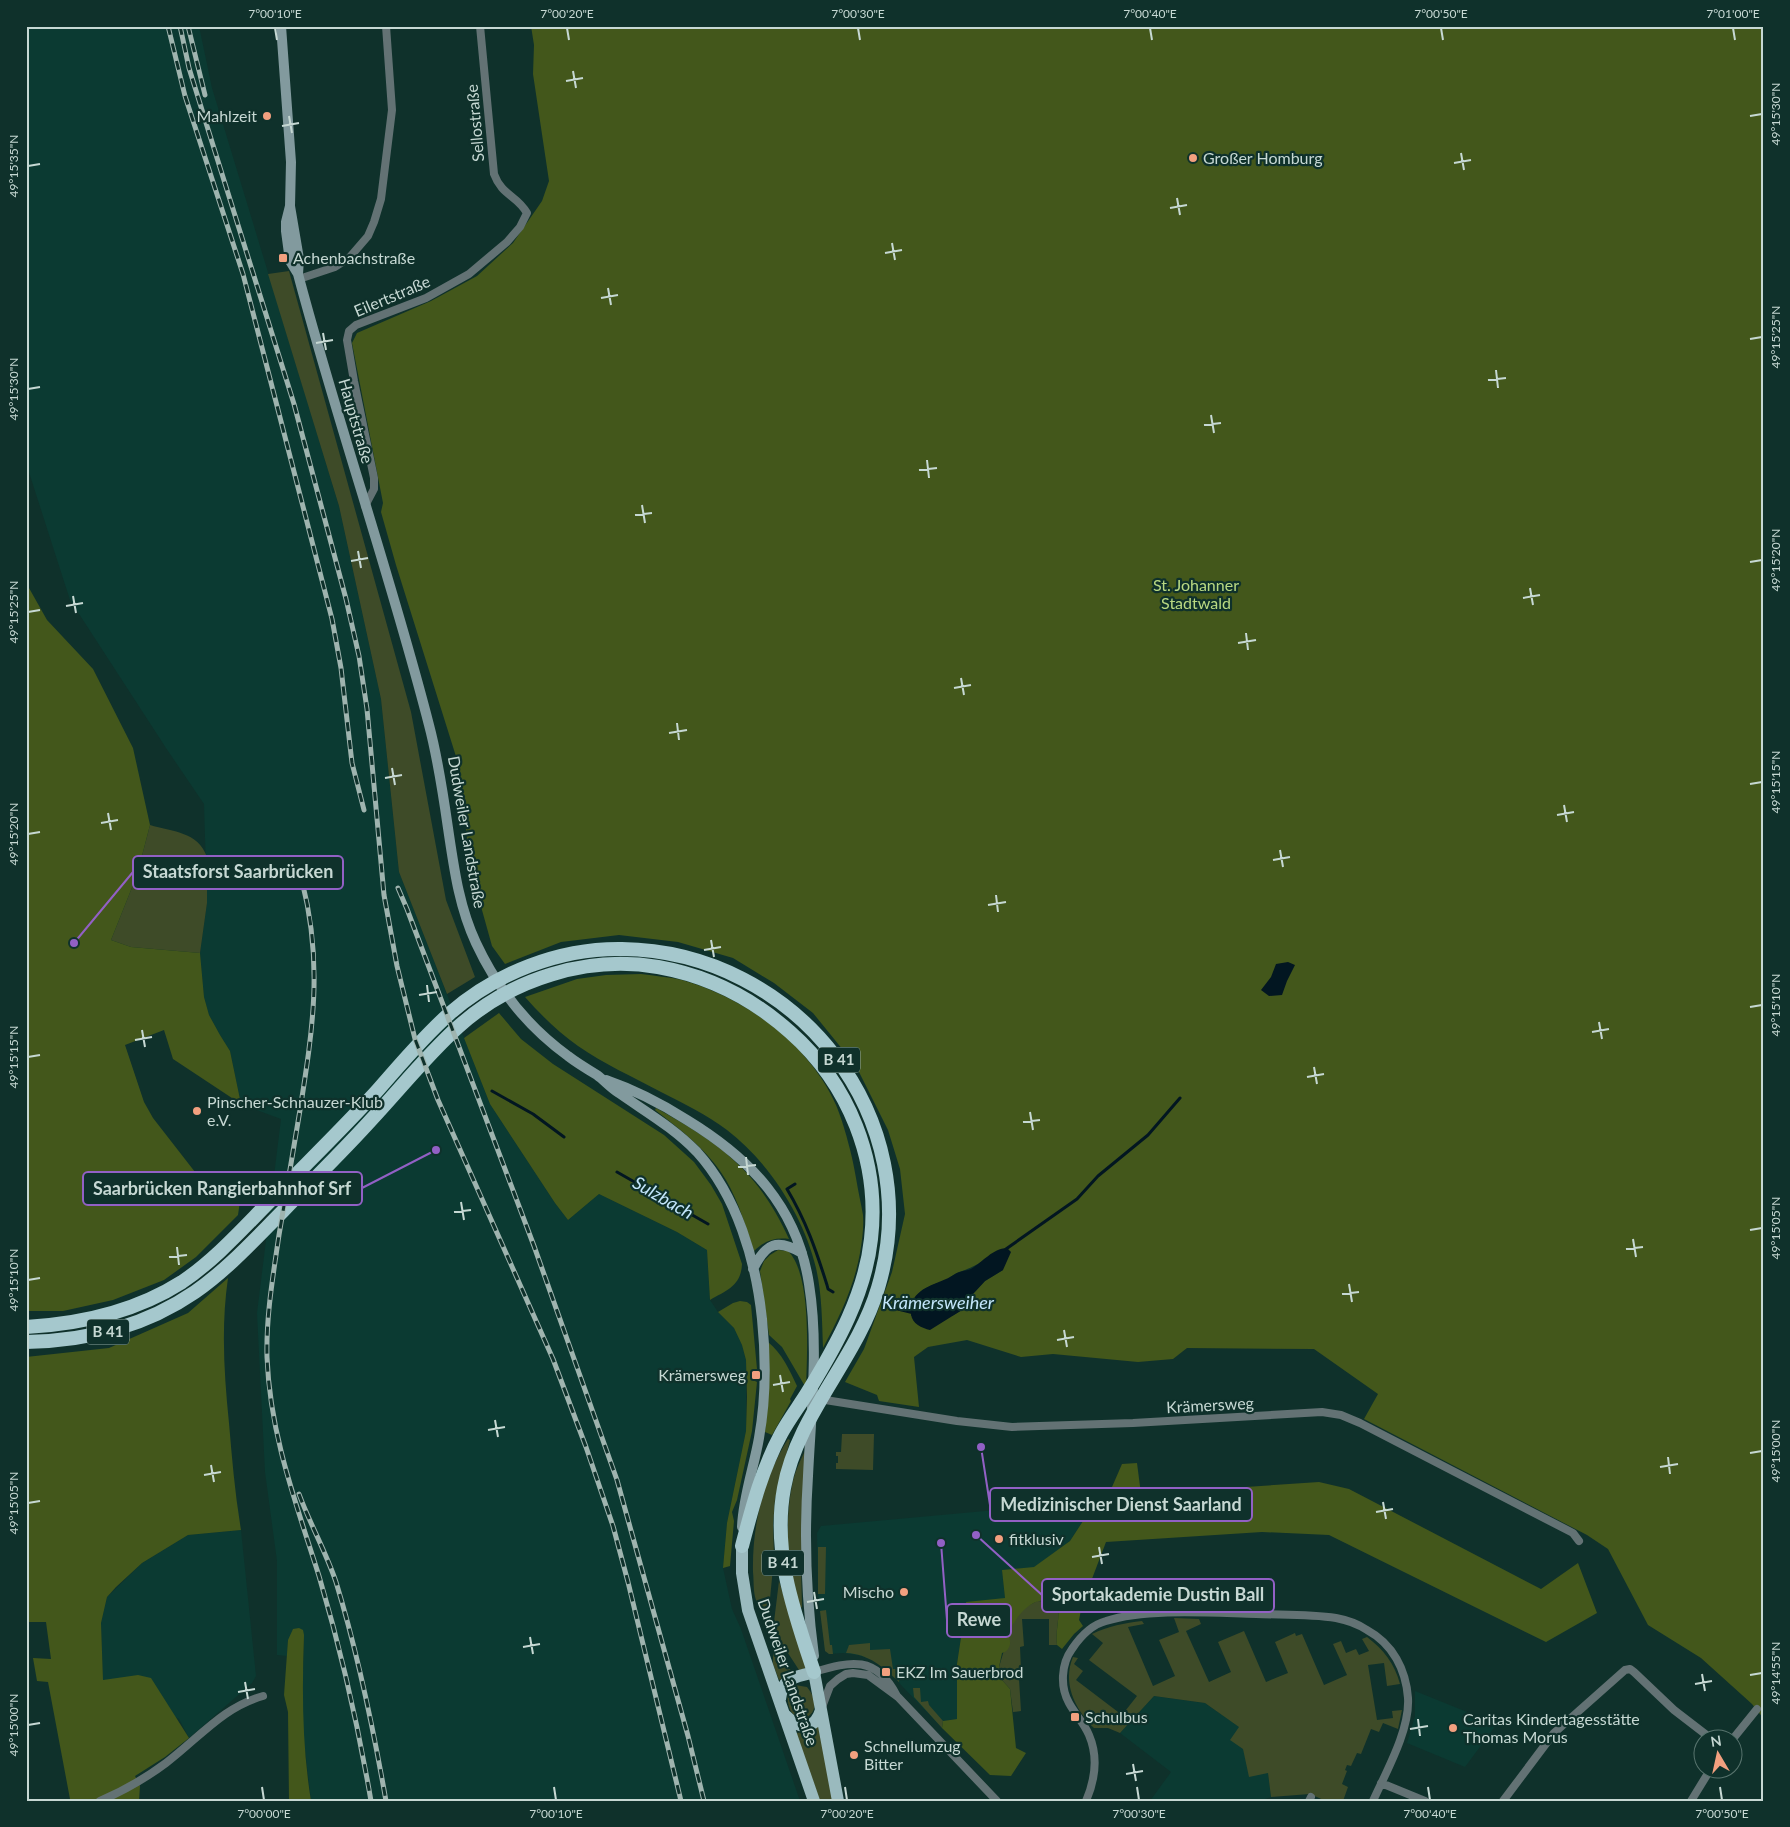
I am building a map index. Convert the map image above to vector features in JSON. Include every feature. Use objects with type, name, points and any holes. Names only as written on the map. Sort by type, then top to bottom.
[{"type":"highway","name":"B 41","points":[[26,1327],[57,1326],[117,1313],[145,1302],[185,1280],[211,1260],[236,1236],[354,1116],[448,1015],[498,980],[540,962],[560,956],[598,950],[649,950],[677,954],[722,968],[766,991],[788,1007],[823,1041],[839,1061],[864,1102],[873,1123],[884,1163],[888,1195],[888,1241],[879,1285],[871,1310],[847,1358],[810,1419],[800,1440],[789,1466],[784,1486],[780,1543],[785,1578],[814,1672]]},
{"type":"highway","name":"B 41","points":[[26,1342],[59,1341],[94,1336],[125,1328],[184,1298],[221,1272],[365,1127],[458,1027],[483,1008],[527,983],[570,970],[633,964],[654,966],[702,978],[724,987],[759,1007],[792,1034],[824,1067],[840,1090],[861,1138],[872,1191],[873,1217],[870,1248],[862,1282],[846,1323],[834,1346],[780,1435],[757,1490],[742,1546]]},
{"type":"main road","name":"Hauptstraße","points":[[281,26],[291,162],[290,206],[299,259],[299,276],[386,575]]},
{"type":"main road","name":"Dudweiler Landstraße","points":[[386,575],[433,741],[441,778],[458,894],[475,941],[486,964],[505,993],[530,1024],[571,1059],[600,1077],[645,1096],[677,1114],[712,1135],[742,1159],[768,1188],[798,1241],[809,1283],[813,1328],[805,1559],[814,1672],[838,1801]]},
{"type":"main road","name":"Dudweiler Landstraße","points":[[600,1077],[616,1091],[685,1140],[710,1168],[720,1183],[738,1219],[753,1269],[762,1321],[764,1384],[760,1433],[742,1522],[742,1572],[748,1610],[814,1801]]},
{"type":"main road","points":[[753,1269],[764,1250],[775,1244],[789,1246],[802,1253]]},
{"type":"main road","points":[[780,1702],[782,1688],[785,1683],[814,1672]]},
{"type":"main road","points":[[785,1715],[801,1727],[815,1722],[821,1710]]},
{"type":"street","points":[[299,276],[335,267],[349,258],[368,236],[374,222],[381,199],[392,110],[386,26]]},
{"type":"street","name":"Sellostraße","points":[[480,26],[494,174],[501,189],[523,206]]},
{"type":"street","name":"Eilertstraße","points":[[365,506],[374,489],[374,478],[354,381],[348,340],[349,331],[356,325],[426,298],[468,274],[493,254],[520,227],[527,213],[523,206]]},
{"type":"street","name":"Krämersweg","points":[[812,1398],[958,1421],[1012,1427],[1133,1423],[1322,1412],[1341,1415],[1564,1528],[1579,1541]]},
{"type":"street","points":[[1086,1801],[1092,1784],[1094,1763],[1090,1736],[1069,1703],[1064,1689],[1064,1666],[1071,1650],[1086,1632],[1104,1622],[1145,1615],[1202,1613],[1309,1615],[1337,1618],[1359,1626],[1379,1638],[1388,1647],[1401,1666],[1408,1699],[1406,1722],[1373,1801]]},
{"type":"street","points":[[814,1672],[846,1664],[868,1666],[891,1684],[898,1697]]},
{"type":"street","points":[[1503,1801],[1554,1734],[1625,1670],[1630,1669],[1634,1672],[1674,1710],[1700,1730]]},
{"type":"street","points":[[821,1710],[830,1686],[846,1674],[868,1675],[898,1697],[997,1801]]},
{"type":"street","points":[[100,1801],[146,1776],[233,1708],[248,1700],[263,1696]]},
{"type":"street","points":[[1740,1730],[1756,1709]]},
{"type":"street","points":[[1691,1801],[1704,1780]]},
{"type":"street","points":[[1381,1783],[1425,1801]]},
{"type":"shaded area","points":[[26,26],[199,26],[212,88],[339,506],[381,699],[399,872],[490,1104],[568,1220],[599,1194],[677,1232],[707,1250],[710,1300],[718,1312],[734,1328],[742,1345],[746,1360],[746,1431],[727,1523],[723,1568],[732,1609],[741,1629],[800,1801],[311,1801],[303,1733],[304,1635],[288,1640],[287,1656],[277,1655],[277,1561],[265,1472],[257,1313],[281,1119],[241,1104],[230,1051],[209,1015],[204,997],[200,953],[207,903],[204,804],[70,600],[26,463]]},
{"type":"shaded area","points":[[289,271],[411,712],[446,900],[475,977],[447,994],[399,872],[381,699],[339,506],[268,274]]},
{"type":"shaded area","points":[[150,825],[191,837],[203,848],[207,857],[207,903],[200,953],[131,947],[111,940],[137,875]]},
{"type":"shaded area","points":[[842,1434],[874,1434],[873,1470],[836,1469],[838,1456],[836,1456],[836,1452],[841,1452]]},
{"type":"shaded area","points":[[788,1439],[790,1440],[775,1499],[773,1524],[774,1557],[768,1620],[754,1594],[753,1555],[761,1503],[772,1470]]},
{"type":"shaded area","points":[[806,1449],[801,1608],[792,1581],[788,1548],[788,1514],[793,1481]]},
{"type":"shaded area","points":[[1096,1501],[1070,1541],[1034,1568],[1002,1570],[1005,1598],[969,1624],[963,1624],[957,1664],[957,1719],[943,1721],[942,1728],[882,1665],[858,1655],[829,1654],[825,1651],[818,1594],[817,1533],[821,1526]]},
{"type":"shaded area","points":[[241,1530],[256,1676],[252,1683],[189,1738],[179,1719],[103,1681],[101,1623],[107,1597],[142,1563],[188,1535]]},
{"type":"shaded area","points":[[818,1547],[826,1547],[825,1594],[818,1594]]},
{"type":"shaded area","points":[[779,1581],[806,1668],[799,1670],[773,1630]]},
{"type":"shaded area","points":[[1037,1601],[1053,1602],[1058,1606],[1057,1645],[1049,1645],[1049,1619],[1022,1619],[1024,1646],[1020,1647],[1021,1669],[1016,1670],[1017,1679],[1019,1679],[1021,1711],[1013,1712],[1010,1689],[1002,1680],[999,1667],[1011,1627],[1019,1613]]},
{"type":"shaded area","points":[[826,1610],[830,1645],[832,1645],[833,1654],[825,1651],[820,1611]]},
{"type":"shaded area","points":[[1174,1618],[1199,1619],[1201,1624],[1186,1631],[1209,1682],[1231,1672],[1218,1642],[1244,1631],[1266,1682],[1288,1673],[1275,1642],[1295,1633],[1296,1636],[1302,1634],[1324,1685],[1347,1675],[1333,1644],[1341,1641],[1346,1653],[1356,1649],[1359,1655],[1369,1651],[1362,1639],[1367,1637],[1388,1658],[1400,1684],[1387,1686],[1384,1663],[1368,1665],[1377,1720],[1393,1718],[1392,1711],[1402,1710],[1398,1729],[1383,1723],[1379,1732],[1371,1729],[1361,1754],[1357,1753],[1351,1766],[1347,1765],[1345,1770],[1347,1771],[1342,1784],[1348,1787],[1343,1801],[1326,1801],[1310,1794],[1271,1797],[1268,1773],[1249,1777],[1243,1749],[1230,1740],[1239,1727],[1205,1703],[1154,1696],[1120,1733],[1108,1728],[1094,1728],[1081,1713],[1072,1695],[1069,1676],[1073,1657],[1078,1658],[1074,1664],[1083,1671],[1076,1680],[1122,1715],[1137,1696],[1089,1660],[1103,1643],[1092,1634],[1117,1625],[1142,1621],[1144,1624],[1128,1627],[1153,1686],[1175,1676],[1159,1640],[1179,1632]]},
{"type":"shaded area","points":[[773,1642],[792,1672],[779,1680],[773,1664]]},
{"type":"shaded area","points":[[870,1643],[870,1650],[890,1649],[893,1669],[900,1669],[899,1682],[881,1666],[869,1659],[846,1653],[849,1645]]},
{"type":"shaded area","points":[[795,1685],[807,1687],[813,1698],[814,1707],[811,1714],[805,1718],[799,1718],[788,1705],[788,1691]]},
{"type":"shaded area","points":[[913,1688],[920,1688],[921,1702],[928,1701],[929,1705],[943,1721],[942,1728],[914,1697]]},
{"type":"shaded area","name":"Caritas Kindertagesstätte Thomas Morus","points":[[1415,1691],[1497,1724],[1465,1767],[1407,1743],[1415,1716]]},
{"type":"shaded area","points":[[1154,1696],[1205,1703],[1254,1737],[1268,1773],[1271,1797],[1259,1801],[1150,1801],[1171,1772],[1120,1733]]},
{"type":"shaded area","points":[[819,1724],[833,1801],[820,1801],[796,1733],[809,1732]]},
{"type":"green space","name":"St. Johanner Stadtwald","points":[[531,26],[1764,26],[1764,1719],[1752,1704],[1701,1658],[1648,1625],[1608,1549],[1587,1535],[1364,1419],[1378,1394],[1314,1349],[1187,1348],[1173,1359],[1138,1362],[1053,1354],[1021,1357],[967,1340],[928,1347],[914,1357],[919,1407],[879,1401],[877,1395],[845,1382],[864,1349],[892,1272],[905,1214],[900,1169],[888,1130],[856,1066],[813,1013],[774,983],[733,958],[678,942],[619,935],[561,942],[505,964],[492,946],[470,867],[459,766],[381,512],[383,503],[352,343],[357,333],[431,301],[477,276],[513,243],[542,201],[549,181],[533,74],[534,45]],"holes":[[[981,1262],[1003,1270],[985,1281],[962,1310],[952,1316],[911,1316],[912,1307],[917,1295],[926,1288]]]},
{"type":"green space","points":[[26,575],[29,588],[47,620],[93,669],[133,748],[150,825],[137,875],[111,940],[131,947],[200,953],[204,997],[209,1015],[230,1051],[241,1104],[173,1059],[164,1030],[125,1045],[144,1102],[153,1118],[195,1172],[208,1171],[241,1194],[238,1215],[196,1257],[164,1280],[113,1300],[63,1311],[26,1311]]},
{"type":"green space","points":[[641,974],[682,980],[706,988],[752,1011],[773,1026],[810,1062],[836,1105],[853,1161],[863,1215],[863,1229],[861,1249],[850,1290],[823,1348],[819,1288],[816,1268],[810,1249],[794,1210],[757,1158],[727,1130],[711,1119],[588,1053],[550,1023],[525,997],[577,979],[606,975]]},
{"type":"green space","points":[[499,1013],[521,1039],[553,1064],[664,1135],[694,1162],[722,1204],[742,1264],[739,1278],[732,1286],[710,1300],[707,1250],[677,1232],[599,1194],[568,1220],[490,1104],[464,1038]]},
{"type":"green space","points":[[656,1108],[700,1134],[735,1162],[764,1195],[789,1239],[770,1240],[754,1251],[735,1197],[719,1169],[703,1150],[655,1110]]},
{"type":"green space","points":[[778,1250],[788,1251],[796,1262],[805,1296],[807,1336],[806,1388],[782,1347],[769,1335],[760,1271],[764,1261]]},
{"type":"green space","points":[[228,1278],[224,1332],[225,1368],[234,1476],[241,1530],[188,1535],[142,1563],[107,1597],[101,1623],[103,1680],[138,1675],[151,1678],[189,1738],[165,1757],[135,1776],[140,1786],[139,1801],[66,1801],[70,1799],[48,1682],[37,1681],[33,1658],[51,1659],[46,1622],[29,1622],[26,1605],[26,1357],[109,1348],[188,1313]]},
{"type":"green space","points":[[740,1301],[751,1305],[757,1369],[753,1372],[753,1380],[757,1382],[752,1431],[737,1500],[732,1512],[734,1521],[730,1566],[723,1568],[727,1523],[746,1431],[747,1397],[746,1360],[742,1345],[734,1328],[718,1312]]},
{"type":"green space","points":[[768,1342],[781,1357],[797,1386],[772,1435],[765,1432],[768,1403]]},
{"type":"green space","points":[[1137,1463],[1141,1494],[1319,1482],[1349,1489],[1541,1589],[1578,1563],[1597,1613],[1546,1642],[1329,1535],[1262,1532],[1106,1542],[1082,1605],[1079,1620],[1083,1626],[1062,1649],[1057,1645],[1058,1606],[1051,1602],[1039,1601],[1027,1607],[1011,1628],[1009,1634],[1010,1645],[1002,1653],[999,1667],[1002,1680],[1010,1689],[1016,1748],[1026,1753],[1011,1776],[990,1775],[942,1728],[943,1721],[957,1719],[957,1664],[963,1624],[969,1623],[966,1602],[1005,1598],[1002,1570],[1034,1567],[1070,1541],[1096,1501],[1094,1489],[1112,1487],[1122,1464]]},
{"type":"green space","points":[[299,1628],[303,1630],[304,1635],[303,1718],[311,1801],[289,1801],[288,1712],[284,1695],[288,1640],[293,1629]]},
{"type":"water","points":[[1288,962],[1295,965],[1282,995],[1269,996],[1261,990],[1271,977],[1276,964]]},
{"type":"water","name":"Krämersweiher","points":[[1007,1248],[1011,1252],[1003,1270],[985,1281],[962,1310],[930,1330],[915,1323],[911,1314],[911,1306],[913,1300],[922,1290],[956,1273],[971,1269],[992,1253]]},
{"type":"waterway","name":"Sulzbach","points":[[492,1091],[533,1114],[564,1137]]},
{"type":"waterway","points":[[1006,1249],[1077,1199],[1098,1176],[1148,1135],[1180,1098]]},
{"type":"waterway","name":"Sulzbach","points":[[617,1172],[708,1224]]},
{"type":"waterway","points":[[795,1184],[787,1189],[810,1236],[828,1289],[833,1292]]},
{"type":"waterway","points":[[886,1306],[914,1313]]},
{"type":"railway","points":[[168,26],[185,96],[243,274],[332,619],[341,668],[352,763],[364,810]]},
{"type":"railway","points":[[180,26],[189,68],[294,404],[346,599],[359,656],[367,709],[384,895],[397,966],[415,1039],[438,1100],[553,1359],[586,1447],[613,1526],[681,1801]]},
{"type":"railway","points":[[188,26],[205,95]]},
{"type":"railway","points":[[302,881],[312,940],[314,996],[305,1080],[270,1296],[267,1342],[269,1386],[273,1414],[293,1495],[319,1576],[342,1660],[371,1801]]},
{"type":"railway","points":[[398,888],[534,1246],[617,1480],[688,1736],[704,1801]]},
{"type":"railway","points":[[299,1494],[332,1571],[344,1609],[364,1691],[386,1801]]},
{"type":"place","name":"Mahlzeit","points":[[267,116]]},
{"type":"place","name":"Großer Homburg","points":[[1193,158]]},
{"type":"place","name":"Achenbachstraße","points":[[283,258]]},
{"type":"place","name":"Staatsforst Saarbrücken","points":[[74,943]]},
{"type":"place","name":"Pinscher-Schnauzer-Klub e.V.","points":[[197,1111]]},
{"type":"place","name":"Saarbrücken Rangierbahnhof Srf","points":[[436,1150]]},
{"type":"place","name":"Krämersweg","points":[[756,1375]]},
{"type":"place","name":"Medizinischer Dienst Saarland","points":[[981,1447]]},
{"type":"place","name":"Sportakademie Dustin Ball","points":[[976,1535]]},
{"type":"place","name":"fitklusiv","points":[[999,1539]]},
{"type":"place","name":"Rewe","points":[[941,1543]]},
{"type":"place","name":"Mischo","points":[[904,1592]]},
{"type":"place","name":"EKZ Im Sauerbrod","points":[[886,1672]]},
{"type":"place","name":"Schulbus","points":[[1075,1717]]},
{"type":"place","name":"Caritas Kindertagesstätte Thomas Morus","points":[[1453,1728]]},
{"type":"place","name":"Schnellumzug Bitter","points":[[854,1755]]}]
